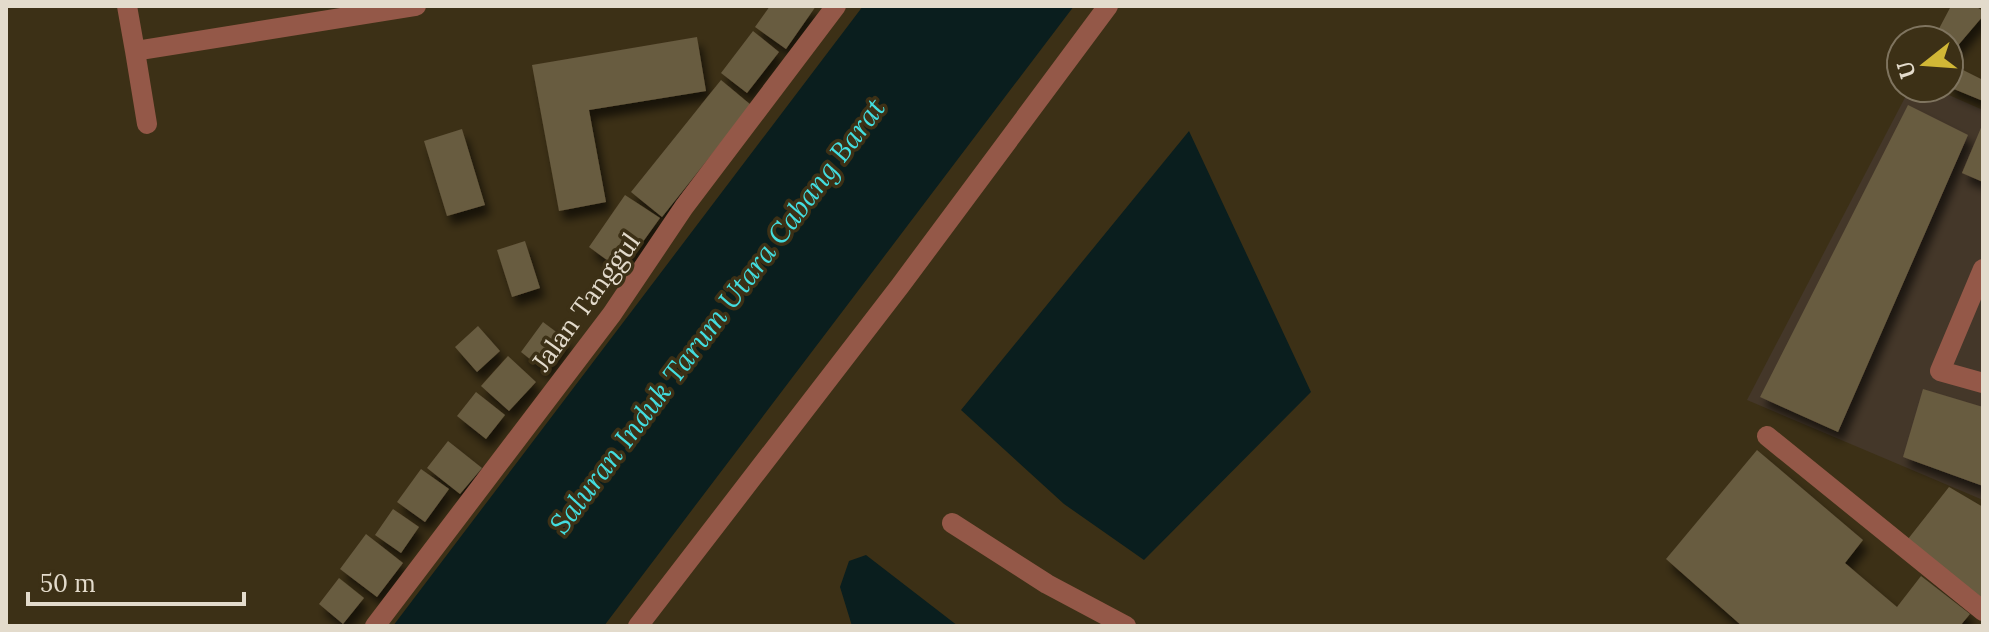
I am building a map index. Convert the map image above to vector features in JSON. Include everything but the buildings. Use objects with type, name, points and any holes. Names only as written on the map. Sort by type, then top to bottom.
[{"type":"street","points":[[127,6],[147,124]]},
{"type":"street","points":[[135,51],[416,6]]},
{"type":"street","name":"Jalan Tanggul","points":[[375,626],[603,326],[684,207],[836,6]]},
{"type":"street","points":[[638,626],[900,286],[1108,6]]},
{"type":"street","points":[[1983,269],[1940,371],[1983,383]]},
{"type":"street","points":[[1767,436],[1983,611]]},
{"type":"street","points":[[952,523],[1047,584],[1126,626]]},
{"type":"shaded area","points":[[1965,102],[1983,110],[1983,500],[1747,400],[1902,104]]},
{"type":"water","name":"Saluran Induk Tarum Utara Cabang Barat","points":[[863,6],[1074,6],[604,626],[393,626]]},
{"type":"water","points":[[1189,131],[1311,392],[1144,560],[1064,504],[961,410]]},
{"type":"water","points":[[866,555],[958,626],[852,626],[840,587],[849,561]]}]
